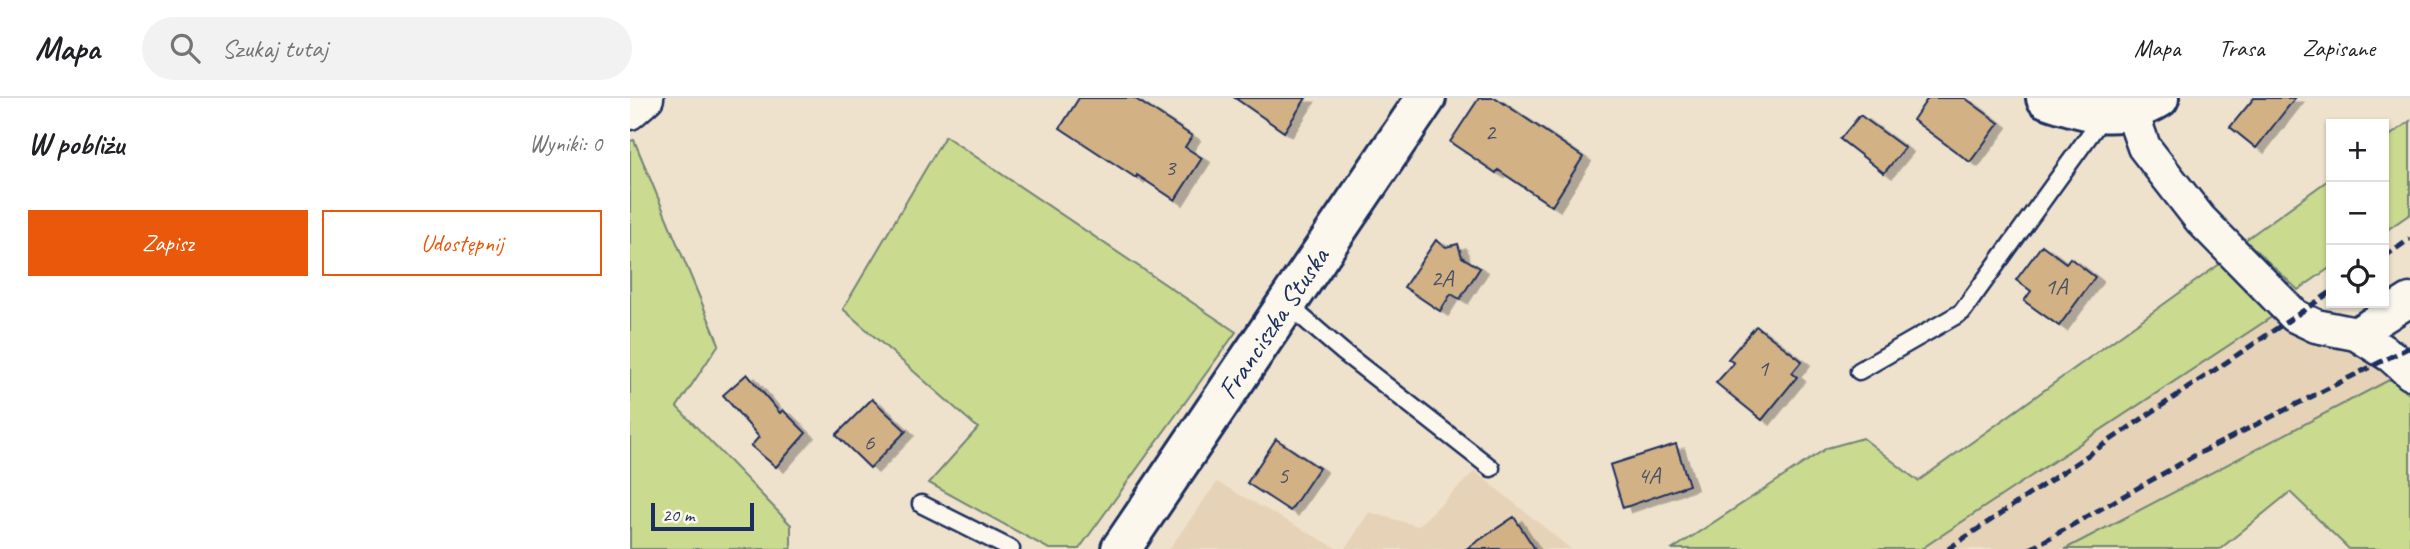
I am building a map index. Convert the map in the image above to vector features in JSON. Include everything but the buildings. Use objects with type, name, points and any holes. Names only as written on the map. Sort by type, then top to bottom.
[{"type":"street","points":[[630,113],[648,98]]},
{"type":"street","name":"Franciszka Stuska","points":[[1121,549],[1426,98]]},
{"type":"street","points":[[2046,98],[2097,114],[2132,107],[2144,148],[2200,219],[2267,290],[2295,316],[2316,326],[2356,334],[2391,356],[2410,373]]},
{"type":"street","points":[[2356,334],[2410,300]]},
{"type":"lane","points":[[1859,371],[1962,312],[2132,107]]},
{"type":"lane","points":[[1287,304],[1343,352],[1491,468]]},
{"type":"lane","points":[[921,504],[1011,549]]},
{"type":"shaded area","points":[[2273,316],[2313,343],[2362,352],[2391,379],[2065,549],[1921,549]]},
{"type":"shaded area","points":[[1475,471],[1571,549],[1345,549],[1369,512],[1418,526]]},
{"type":"shaded area","points":[[1217,482],[1338,549],[1169,549]]},
{"type":"green space","points":[[2410,121],[2410,214],[2389,229],[2389,182],[2389,136]]},
{"type":"green space","points":[[945,136],[1236,332],[1079,549],[1049,549],[929,483],[978,428],[843,309]]},
{"type":"green space","points":[[634,140],[719,344],[677,407],[791,525],[791,549],[630,549],[630,141]]},
{"type":"green space","points":[[2326,182],[2326,270],[2298,290],[2245,240]]},
{"type":"green space","points":[[2221,263],[2273,316],[1921,549],[1673,549],[1827,448],[1863,438],[1918,481]]},
{"type":"green space","points":[[2391,379],[2410,395],[2410,549],[2349,549],[2290,492],[2220,549],[2065,549]]},
{"type":"railway","points":[[2389,254],[2410,239]]},
{"type":"railway","points":[[1948,549],[2326,295]]},
{"type":"railway","points":[[2030,549],[2194,456],[2410,347]]}]
